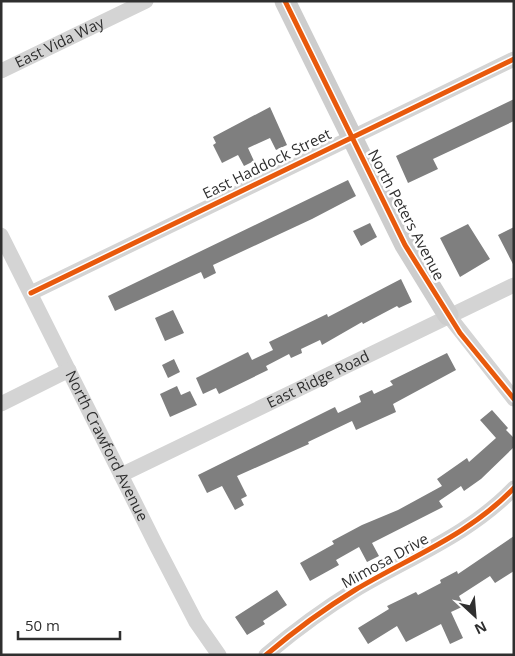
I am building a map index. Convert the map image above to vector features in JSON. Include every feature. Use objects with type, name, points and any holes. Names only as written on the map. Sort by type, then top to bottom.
[{"type":"street","name":"East Vida Way","points":[[1,71],[146,1]]},
{"type":"street","name":"North Peters Avenue","points":[[285,1],[405,245],[448,315],[514,399]]},
{"type":"street","name":"East Haddock Street","points":[[31,293],[514,59]]},
{"type":"street","name":"North Crawford Avenue","points":[[1,235],[184,600],[219,655]]},
{"type":"street","name":"East Ridge Road","points":[[121,475],[514,284]]},
{"type":"street","points":[[1,404],[68,370]]},
{"type":"street","name":"Mimosa Drive","points":[[266,655],[355,590],[458,534],[496,506],[514,488]]},
{"type":"building","points":[[514,99],[514,121],[433,159],[438,169],[408,183],[396,156]]},
{"type":"building","points":[[270,107],[287,145],[276,150],[270,138],[248,148],[254,161],[244,166],[238,155],[222,163],[213,145],[216,143],[213,137]]},
{"type":"building","points":[[348,180],[356,196],[312,219],[213,265],[216,273],[204,279],[201,272],[115,311],[108,296]]},
{"type":"building","points":[[370,223],[377,237],[361,246],[353,231]]},
{"type":"building","points":[[468,224],[490,259],[460,277],[440,238]]},
{"type":"building","points":[[514,227],[514,266],[498,235]]},
{"type":"building","points":[[401,279],[412,302],[399,308],[397,306],[363,324],[362,322],[322,345],[320,340],[301,349],[302,353],[291,358],[289,354],[266,366],[268,370],[219,394],[216,388],[203,394],[196,378],[248,352],[252,360],[273,350],[269,342],[327,314],[328,317]]},
{"type":"building","points":[[173,310],[184,333],[165,341],[155,318]]},
{"type":"building","points":[[447,353],[456,370],[393,404],[396,412],[356,430],[352,421],[308,442],[309,444],[237,476],[247,496],[241,499],[244,505],[235,510],[222,486],[207,493],[198,475],[335,407],[338,413],[361,402],[359,396],[372,390],[374,394],[393,385],[390,381]]},
{"type":"building","points":[[174,359],[180,372],[168,378],[162,365]]},
{"type":"building","points":[[177,386],[181,395],[190,391],[197,405],[170,417],[160,394]]},
{"type":"building","points":[[492,410],[514,438],[514,447],[481,479],[464,491],[461,486],[439,501],[443,507],[372,543],[379,556],[367,562],[359,547],[336,560],[339,565],[310,581],[300,563],[334,544],[332,541],[362,525],[398,510],[442,486],[437,479],[467,458],[469,462],[496,438],[480,420]]},
{"type":"building","points":[[514,536],[514,571],[495,583],[490,576],[459,596],[464,606],[451,612],[463,638],[450,644],[441,624],[406,642],[397,626],[368,644],[358,628],[389,609],[387,606],[416,592],[418,595],[441,583],[440,580],[457,571],[458,574]]},
{"type":"building","points":[[277,590],[287,605],[263,621],[265,624],[247,635],[235,617]]},
{"type":"cycle path","points":[[285,1],[405,245],[460,333],[514,399]]},
{"type":"cycle path","points":[[31,293],[514,59]]},
{"type":"cycle path","points":[[266,655],[343,597],[438,544],[478,519],[497,505],[514,488]]}]
